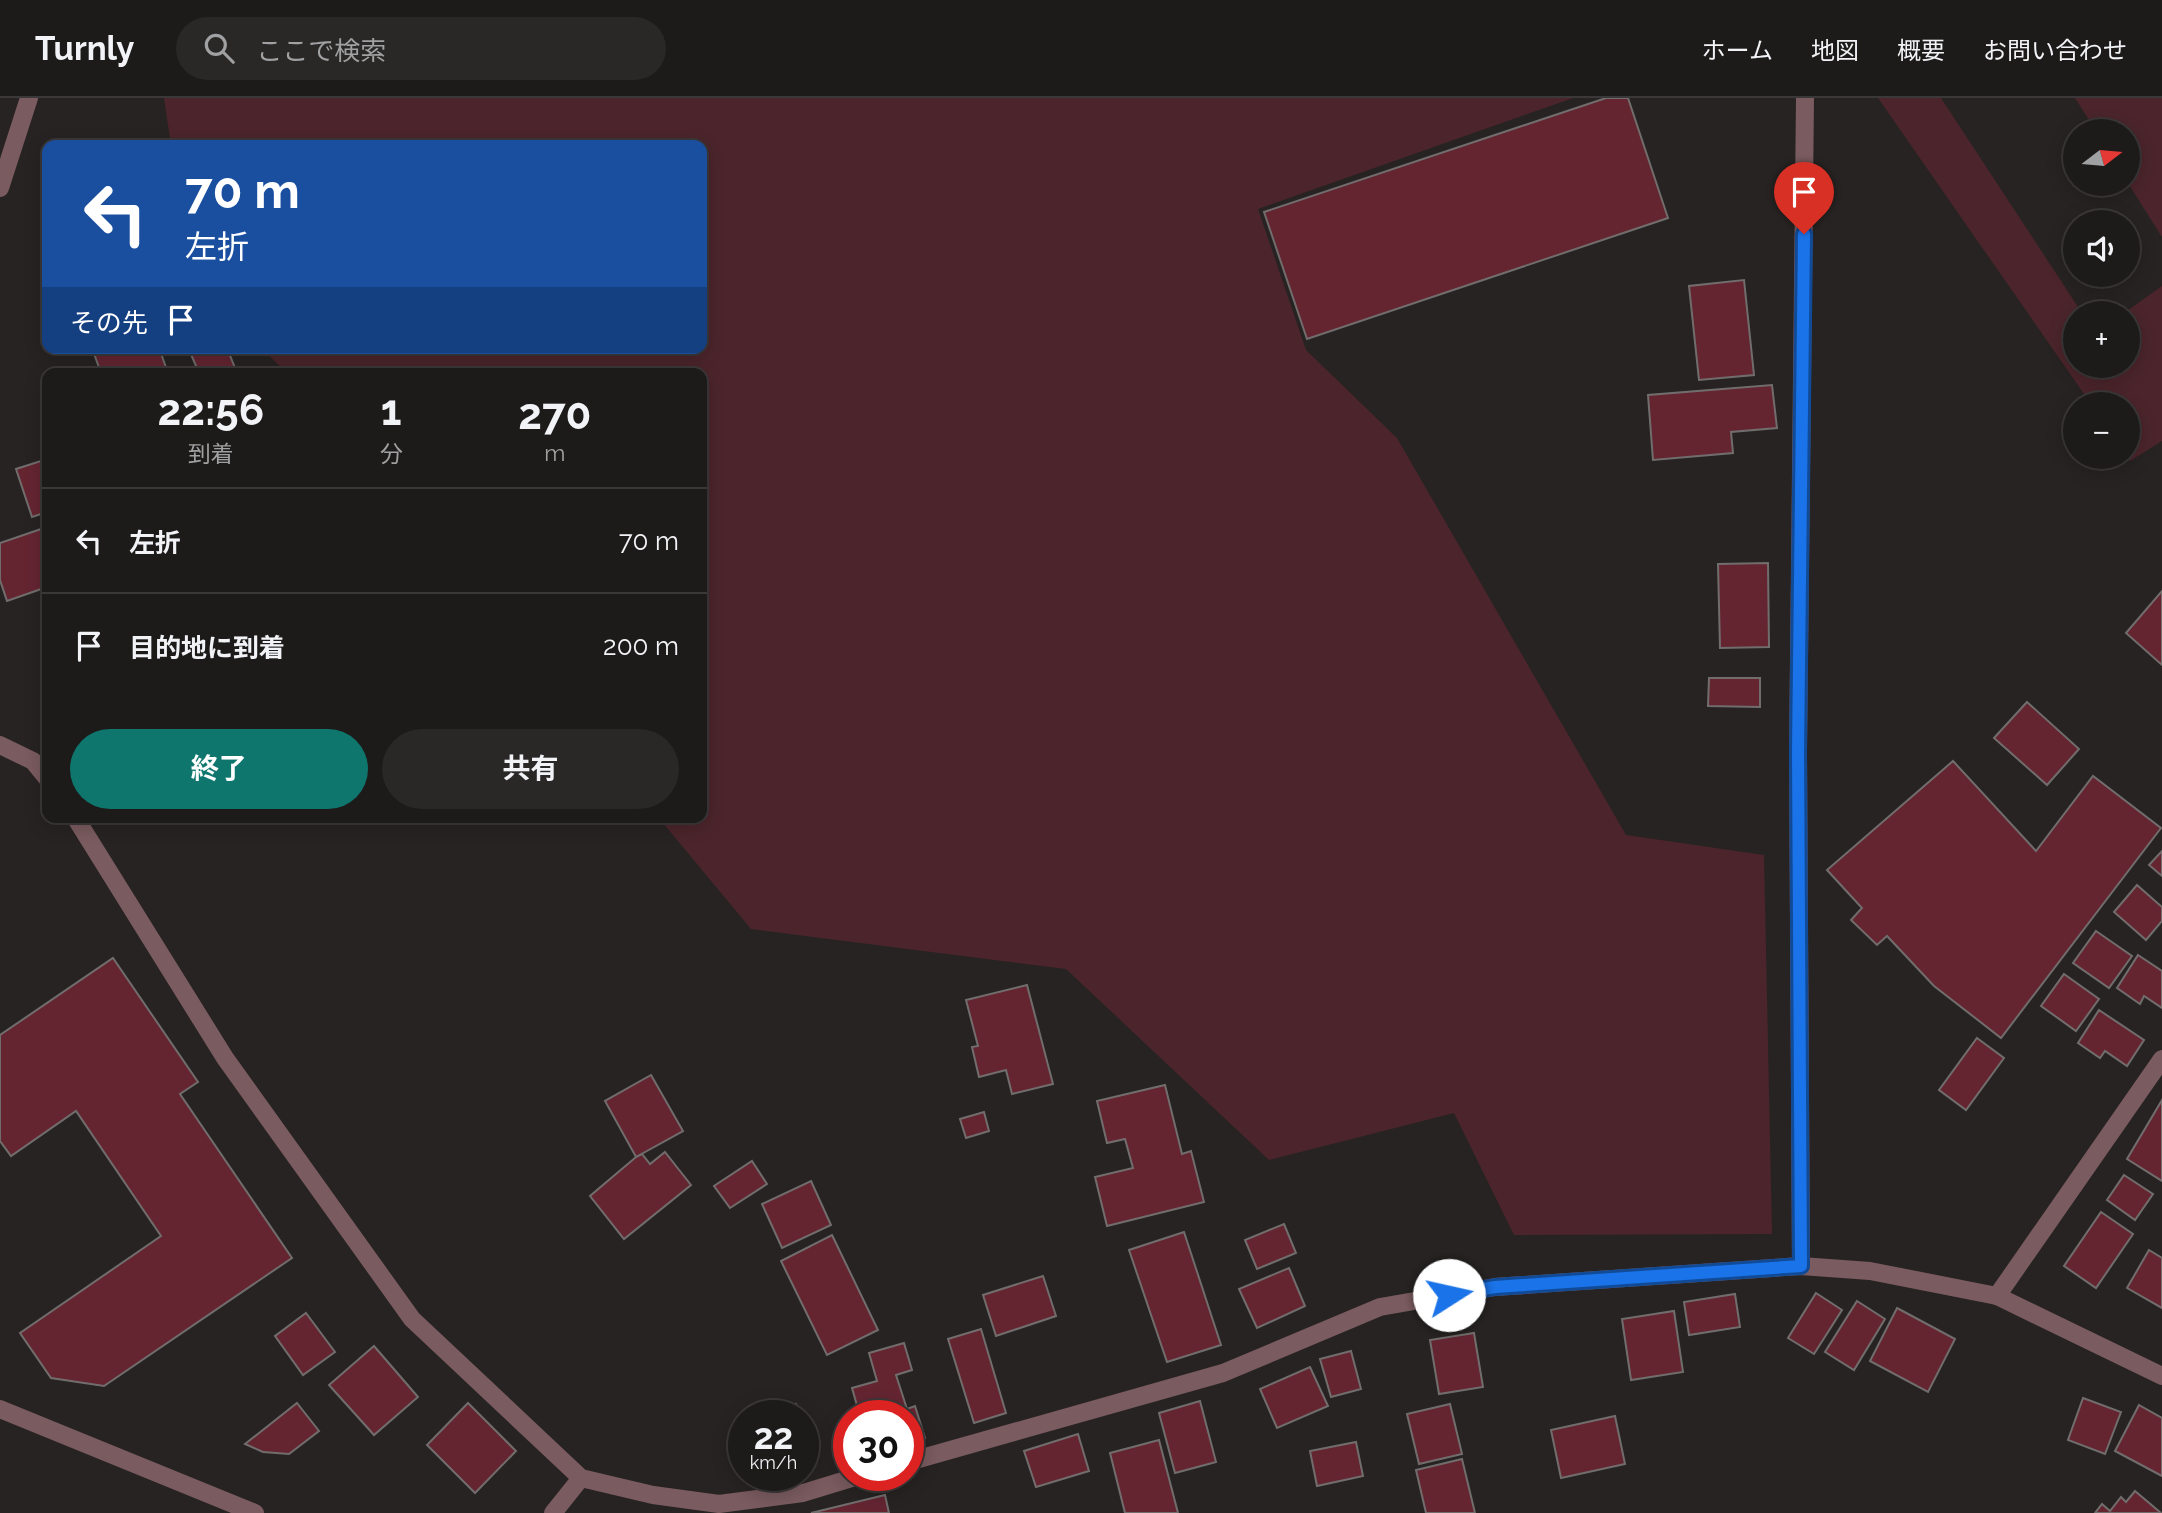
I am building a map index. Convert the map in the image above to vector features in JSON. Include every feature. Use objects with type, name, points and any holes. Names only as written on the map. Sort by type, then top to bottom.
[{"type":"street","points":[[0,188],[29,98]]},
{"type":"street","points":[[1801,1266],[1798,752],[1805,98]]},
{"type":"street","points":[[0,745],[33,761],[42,772]]},
{"type":"street","points":[[79,823],[225,1058],[412,1319],[581,1478],[653,1495],[719,1504],[803,1493],[833,1484]]},
{"type":"street","points":[[1997,1296],[2162,1059]]},
{"type":"street","points":[[924,1457],[1223,1373],[1380,1307],[1495,1287],[1801,1266],[1870,1271],[1997,1296],[2162,1376]]},
{"type":"street","points":[[0,1409],[255,1513]]},
{"type":"street","points":[[553,1513],[581,1478]]},
{"type":"shaded area","points":[[164,98],[1573,98],[1258,209],[1306,350],[1397,438],[1626,835],[1764,855],[1772,1234],[1514,1235],[1454,1113],[1269,1160],[1066,969],[751,929],[663,823],[707,823],[707,368],[282,368],[267,354],[707,354],[707,140],[170,140]]},
{"type":"shaded area","points":[[1878,98],[1941,98],[2074,301],[2063,301],[2063,364]]},
{"type":"shaded area","points":[[2075,98],[2162,98],[2162,237],[2136,196],[2140,196],[2140,119],[2088,119]]},
{"type":"shaded area","points":[[2162,286],[2162,441],[2140,455],[2140,392],[2083,392],[2073,378],[2140,378],[2140,302]]},
{"type":"building","points":[[1606,98],[1628,98],[1668,218],[1307,339],[1264,212]]},
{"type":"building","points":[[1744,280],[1754,375],[1699,380],[1689,286]]},
{"type":"building","points":[[94,354],[161,354],[166,368],[99,368]]},
{"type":"building","points":[[191,354],[229,354],[235,368],[197,368]]},
{"type":"building","points":[[1772,385],[1777,428],[1731,432],[1733,453],[1653,460],[1648,395]]},
{"type":"building","points":[[42,461],[42,514],[32,517],[16,469]]},
{"type":"building","points":[[42,529],[42,589],[7,601],[0,580],[0,543]]},
{"type":"building","points":[[1768,563],[1769,647],[1720,648],[1718,564]]},
{"type":"building","points":[[2162,591],[2162,665],[2126,633]]},
{"type":"building","points":[[1709,678],[1760,678],[1760,707],[1708,706]]},
{"type":"building","points":[[2027,702],[2079,749],[2047,785],[1994,738]]},
{"type":"building","points":[[1953,761],[2036,851],[2093,776],[2161,828],[2001,1038],[1934,986],[1887,936],[1877,945],[1851,920],[1862,908],[1827,870]]},
{"type":"building","points":[[2162,851],[2162,876],[2149,865]]},
{"type":"building","points":[[2137,885],[2162,907],[2162,921],[2146,940],[2114,912]]},
{"type":"building","points":[[2096,931],[2132,956],[2109,988],[2073,963]]},
{"type":"building","points":[[2138,955],[2162,971],[2162,1008],[2144,996],[2140,1004],[2117,988]]},
{"type":"building","points":[[113,958],[198,1082],[180,1094],[292,1258],[104,1386],[51,1378],[20,1333],[161,1236],[76,1111],[11,1156],[0,1141],[0,1035]]},
{"type":"building","points":[[2064,974],[2099,999],[2076,1031],[2041,1006]]},
{"type":"building","points":[[1027,985],[1053,1084],[1012,1094],[1006,1070],[979,1077],[972,1047],[978,1046],[966,1000]]},
{"type":"building","points":[[2099,1010],[2144,1040],[2127,1066],[2105,1051],[2100,1058],[2078,1043]]},
{"type":"building","points":[[1977,1038],[2004,1058],[1966,1110],[1939,1090]]},
{"type":"building","points":[[651,1075],[683,1131],[636,1157],[605,1101]]},
{"type":"building","points":[[1165,1085],[1182,1154],[1191,1151],[1204,1202],[1107,1226],[1095,1177],[1133,1168],[1125,1139],[1107,1143],[1097,1101]]},
{"type":"building","points":[[2162,1100],[2162,1181],[2127,1159]]},
{"type":"building","points":[[984,1112],[989,1131],[966,1138],[960,1119]]},
{"type":"building","points":[[665,1152],[691,1185],[624,1239],[590,1196],[636,1157],[642,1154],[650,1164]]},
{"type":"building","points":[[752,1161],[767,1184],[730,1208],[714,1186]]},
{"type":"building","points":[[2124,1175],[2153,1194],[2135,1220],[2107,1200]]},
{"type":"building","points":[[811,1181],[831,1225],[782,1248],[762,1204]]},
{"type":"building","points":[[2101,1212],[2133,1234],[2096,1288],[2064,1266]]},
{"type":"building","points":[[1284,1224],[1296,1253],[1257,1269],[1245,1240]]},
{"type":"building","points":[[1184,1232],[1221,1345],[1167,1362],[1129,1250]]},
{"type":"building","points":[[832,1235],[878,1330],[827,1355],[781,1261]]},
{"type":"building","points":[[2149,1250],[2162,1258],[2162,1308],[2127,1288]]},
{"type":"building","points":[[1289,1268],[1305,1306],[1257,1328],[1239,1289]]},
{"type":"building","points":[[1043,1276],[1056,1316],[996,1336],[983,1295]]},
{"type":"building","points":[[1816,1293],[1842,1310],[1814,1354],[1788,1338]]},
{"type":"building","points":[[1735,1294],[1740,1327],[1689,1335],[1684,1302]]},
{"type":"building","points":[[1857,1301],[1885,1319],[1854,1370],[1825,1352]]},
{"type":"building","points":[[1897,1308],[1955,1339],[1928,1392],[1870,1361]]},
{"type":"building","points":[[1674,1311],[1683,1372],[1631,1380],[1622,1319]]},
{"type":"building","points":[[306,1313],[335,1352],[303,1375],[275,1336]]},
{"type":"building","points":[[981,1329],[1006,1413],[974,1423],[948,1339]]},
{"type":"building","points":[[1474,1333],[1483,1387],[1439,1394],[1430,1340]]},
{"type":"building","points":[[904,1343],[912,1370],[896,1375],[904,1400],[855,1400],[852,1388],[877,1381],[869,1353]]},
{"type":"building","points":[[374,1346],[418,1397],[374,1435],[329,1385]]},
{"type":"building","points":[[1351,1351],[1361,1389],[1331,1397],[1320,1359]]},
{"type":"building","points":[[1310,1367],[1328,1406],[1277,1428],[1260,1389]]},
{"type":"building","points":[[2083,1398],[2121,1412],[2105,1454],[2068,1440]]},
{"type":"building","points":[[1200,1401],[1216,1462],[1175,1473],[1159,1413]]},
{"type":"building","points":[[297,1403],[319,1431],[289,1454],[263,1452],[245,1444]]},
{"type":"building","points":[[468,1403],[516,1451],[475,1493],[427,1445]]},
{"type":"building","points":[[1450,1404],[1462,1454],[1419,1464],[1407,1414]]},
{"type":"building","points":[[2139,1405],[2162,1418],[2162,1476],[2115,1451]]},
{"type":"building","points":[[1615,1416],[1625,1464],[1561,1478],[1551,1430]]},
{"type":"building","points":[[1078,1434],[1089,1471],[1036,1487],[1024,1451]]},
{"type":"building","points":[[1159,1440],[1178,1513],[1125,1513],[1110,1453]]},
{"type":"building","points":[[1356,1442],[1363,1476],[1317,1486],[1310,1451]]},
{"type":"building","points":[[1462,1459],[1475,1513],[1426,1513],[1416,1470]]},
{"type":"building","points":[[2135,1491],[2161,1513],[2095,1513],[2102,1504],[2110,1511],[2121,1497],[2126,1502]]},
{"type":"building","points":[[885,1495],[889,1513],[811,1513]]},
{"type":"route","points":[[1449,1295],[1495,1287],[1801,1266],[1798,752],[1804,234]]}]
